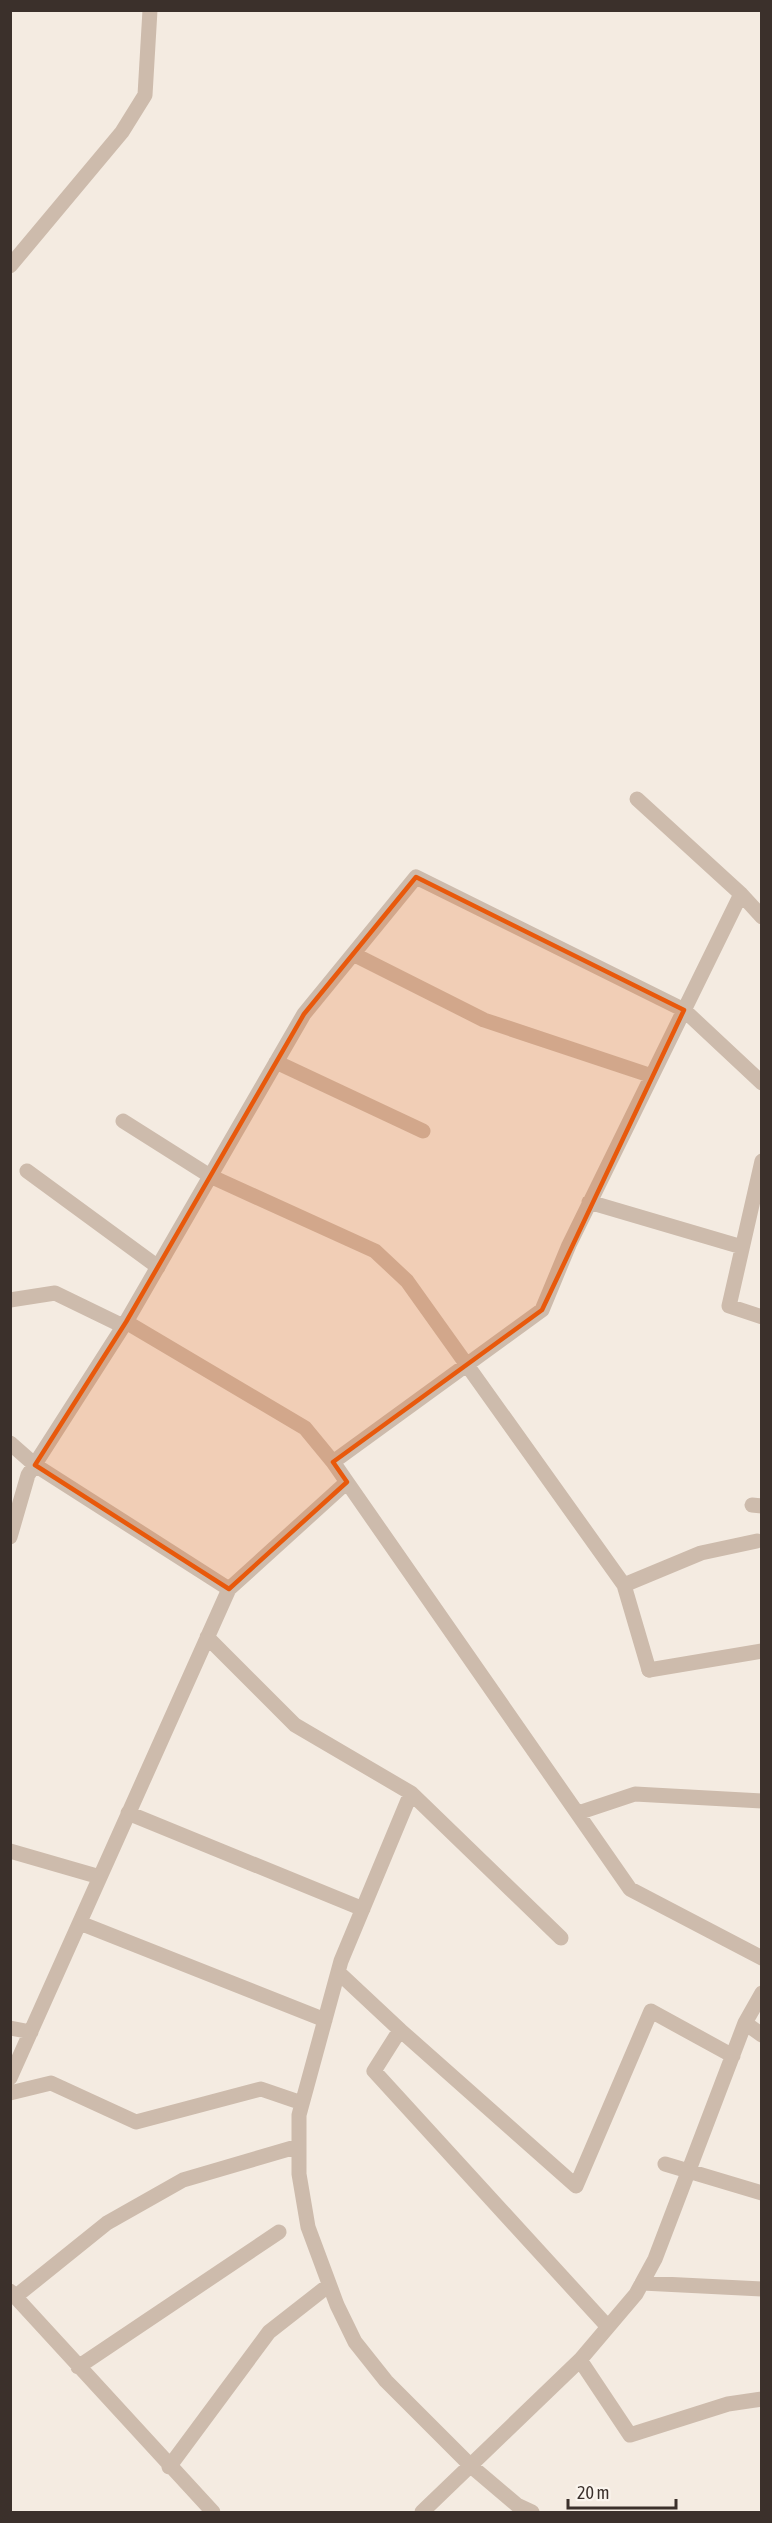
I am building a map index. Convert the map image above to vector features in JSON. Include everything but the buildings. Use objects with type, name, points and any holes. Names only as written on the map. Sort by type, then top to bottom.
[{"type":"street","points":[[10,266],[122,132],[146,95],[150,10]]},
{"type":"street","points":[[637,799],[741,894],[762,918]]},
{"type":"street","points":[[10,1537],[28,1475],[125,1324],[304,1014],[416,877],[684,1010],[762,1083]]},
{"type":"street","points":[[333,1462],[542,1310],[589,1202],[741,894]]},
{"type":"street","points":[[353,954],[484,1020],[652,1076]]},
{"type":"street","points":[[276,1062],[423,1131]]},
{"type":"street","points":[[123,1121],[210,1176],[375,1251],[407,1281],[624,1585],[649,1670],[762,1651]]},
{"type":"street","points":[[762,1161],[729,1306],[762,1317]]},
{"type":"street","points":[[27,1171],[158,1267]]},
{"type":"street","points":[[589,1202],[742,1247]]},
{"type":"street","points":[[10,1300],[55,1293],[125,1324],[305,1428],[333,1462],[630,1889],[762,1958]]},
{"type":"street","points":[[10,1443],[35,1464],[229,1589]]},
{"type":"street","points":[[10,2078],[229,1589],[347,1482]]},
{"type":"street","points":[[624,1585],[701,1553],[757,1541]]},
{"type":"street","points":[[207,1637],[295,1725],[411,1793],[561,1938]]},
{"type":"street","points":[[411,1793],[338,1972],[299,2115],[299,2174],[308,2227],[329,2285],[346,2324],[361,2350],[386,2381],[471,2466],[517,2505],[532,2512]]},
{"type":"street","points":[[578,1813],[635,1794],[762,1801]]},
{"type":"street","points":[[128,1813],[363,1909]]},
{"type":"street","points":[[10,1851],[100,1877]]},
{"type":"street","points":[[80,1923],[325,2020]]},
{"type":"street","points":[[338,1972],[576,2186],[651,2011],[733,2055]]},
{"type":"street","points":[[422,2512],[580,2360],[636,2294],[655,2259],[745,2024],[762,1993]]},
{"type":"street","points":[[745,2024],[762,2035]]},
{"type":"street","points":[[10,2028],[31,2032]]},
{"type":"street","points":[[400,2030],[374,2071],[608,2327]]},
{"type":"street","points":[[10,2093],[51,2083],[136,2122],[261,2090],[302,2103]]},
{"type":"street","points":[[213,2512],[169,2467],[13,2294],[106,2223],[183,2180],[299,2146]]},
{"type":"street","points":[[665,2164],[762,2193]]},
{"type":"street","points":[[78,2367],[279,2232]]},
{"type":"street","points":[[642,2283],[762,2289]]},
{"type":"street","points":[[169,2467],[269,2332],[329,2285]]},
{"type":"street","points":[[580,2360],[630,2435],[728,2404],[762,2399]]},
{"type":"highlighted area","points":[[416,877],[684,1010],[542,1310],[333,1462],[347,1482],[229,1589],[35,1465],[126,1322],[304,1014]]}]
